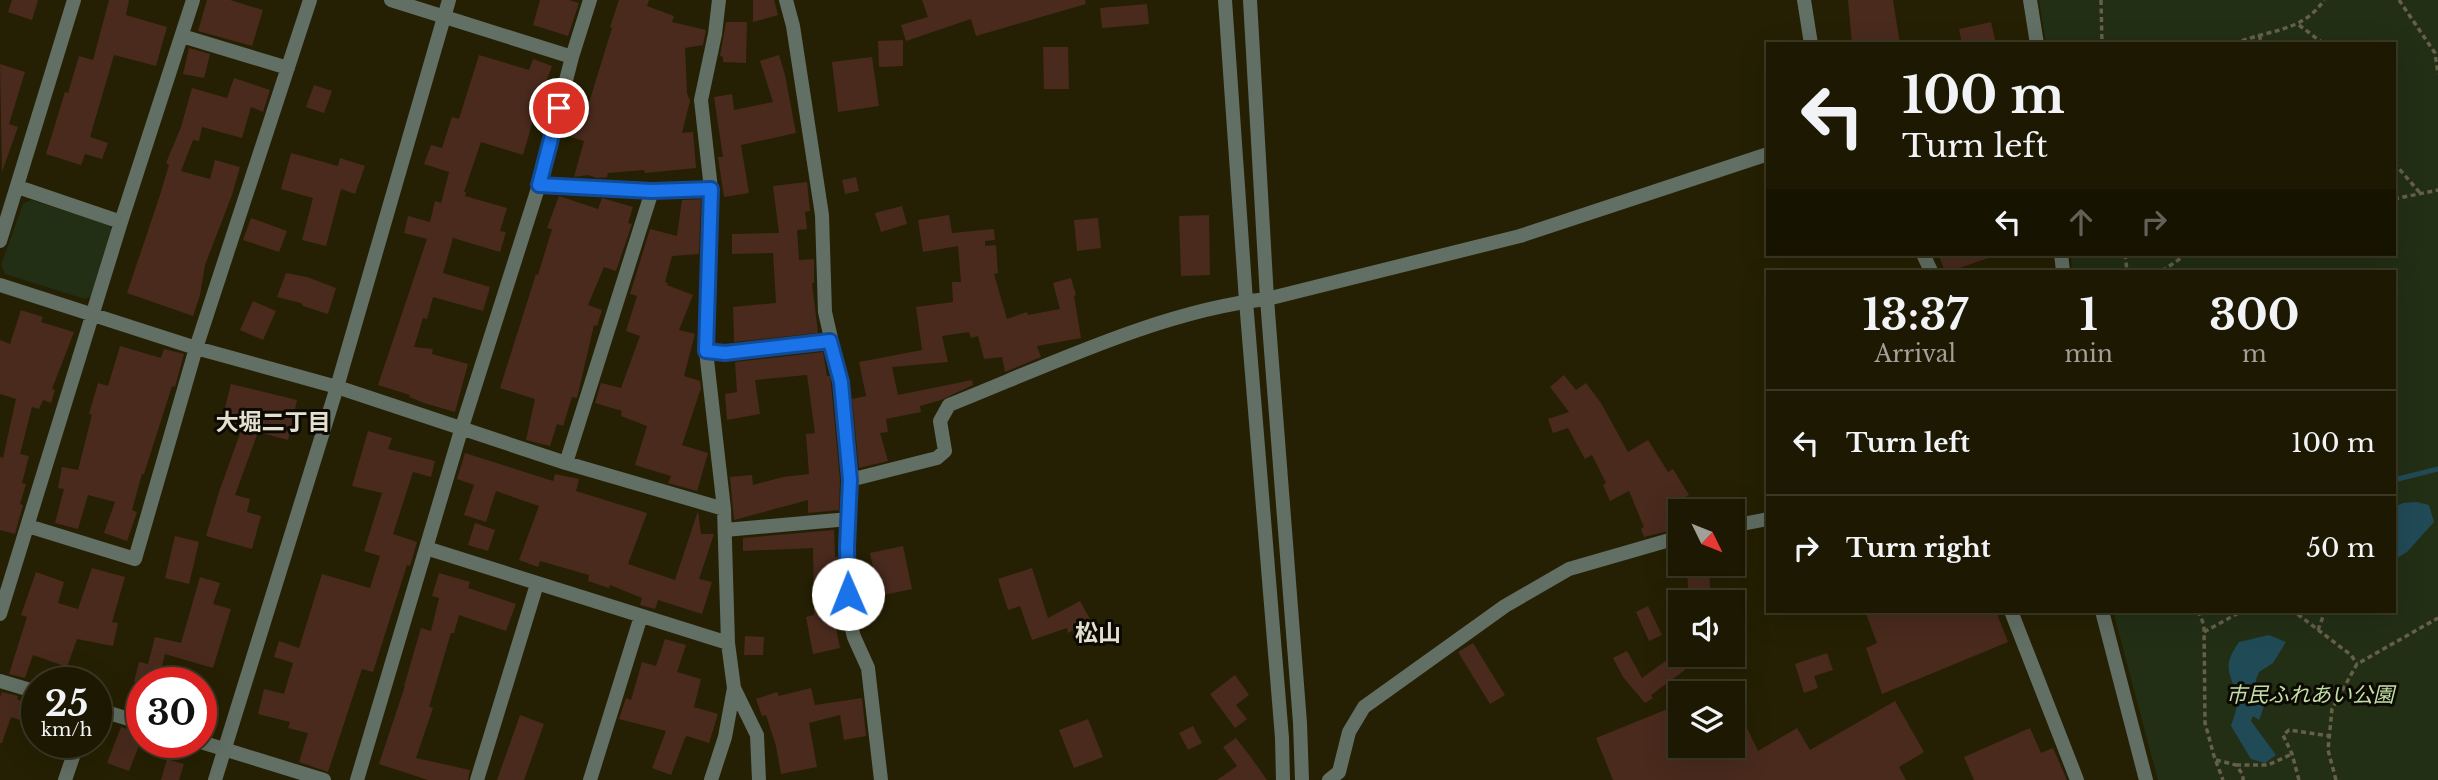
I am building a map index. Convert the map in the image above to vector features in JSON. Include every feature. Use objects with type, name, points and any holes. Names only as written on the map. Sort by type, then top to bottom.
[{"type":"street","points":[[0,241],[74,0]]},
{"type":"street","points":[[0,614],[121,222],[193,0]]},
{"type":"street","points":[[28,526],[135,559],[196,348],[310,0]]},
{"type":"street","points":[[391,0],[572,57]]},
{"type":"street","points":[[215,780],[337,387],[449,0]]},
{"type":"street","points":[[357,780],[462,427],[539,185],[572,57],[590,0]]},
{"type":"street","points":[[719,0],[701,100],[711,189],[706,351],[724,509],[728,643],[734,688],[757,735],[759,780]]},
{"type":"street","points":[[786,0],[793,26],[822,215],[825,312],[841,382],[850,480],[847,547],[849,618],[854,638],[868,667],[881,780]]},
{"type":"street","points":[[1225,0],[1246,301],[1282,738],[1283,780]]},
{"type":"street","points":[[1250,0],[1267,299],[1300,723],[1302,780]]},
{"type":"street","points":[[1804,0],[1811,42]]},
{"type":"street","points":[[2030,0],[2037,42]]},
{"type":"street","points":[[182,36],[288,68]]},
{"type":"street","points":[[850,480],[937,458],[945,451],[940,421],[950,405],[1101,344],[1180,317],[1246,301],[1267,299],[1520,236],[1766,156]]},
{"type":"street","points":[[539,185],[652,191],[711,189]]},
{"type":"street","points":[[18,187],[121,222]]},
{"type":"street","points":[[566,463],[652,191]]},
{"type":"street","points":[[0,285],[196,348],[337,387],[566,463],[724,509]]},
{"type":"street","points":[[706,351],[725,353],[830,341]]},
{"type":"street","points":[[725,530],[849,519]]},
{"type":"street","points":[[1745,523],[1766,519]]},
{"type":"street","points":[[1329,780],[1339,772],[1349,732],[1364,707],[1505,606],[1569,569],[1668,540]]},
{"type":"street","points":[[426,548],[728,643]]},
{"type":"street","points":[[477,780],[537,584]]},
{"type":"street","points":[[2012,613],[2077,780]]},
{"type":"street","points":[[2102,613],[2142,779]]},
{"type":"street","points":[[590,780],[641,616]]},
{"type":"street","points":[[0,681],[21,687]]},
{"type":"street","points":[[711,780],[724,737],[734,688]]},
{"type":"street","points":[[217,747],[324,780]]},
{"type":"street","points":[[65,780],[73,758]]},
{"type":"path","points":[[2101,0],[2102,42]]},
{"type":"path","points":[[2240,42],[2299,24],[2324,0]]},
{"type":"path","points":[[2399,0],[2435,53],[2438,74]]},
{"type":"path","points":[[2299,24],[2322,42]]},
{"type":"path","points":[[2259,35],[2261,42]]},
{"type":"path","points":[[2396,165],[2421,194]]},
{"type":"path","points":[[2396,199],[2438,190]]},
{"type":"path","points":[[2163,270],[2184,256]]},
{"type":"path","points":[[2199,613],[2204,625],[2206,723],[2223,780]]},
{"type":"path","points":[[2204,632],[2238,613]]},
{"type":"path","points":[[2294,613],[2351,655],[2357,664]]},
{"type":"path","points":[[2318,630],[2324,613]]},
{"type":"path","points":[[2336,780],[2328,750],[2332,709],[2357,664],[2438,618]]},
{"type":"path","points":[[2299,780],[2292,754],[2283,736],[2289,730],[2329,736]]},
{"type":"path","points":[[2216,760],[2236,765],[2268,765],[2292,754]]},
{"type":"path","points":[[2236,765],[2243,775],[2243,780]]},
{"type":"green space","name":"市民ふれあい公園","points":[[2039,0],[2438,0],[2438,780],[2158,780],[2114,613],[2396,613],[2396,270],[2072,270],[2071,256],[2396,256],[2396,42],[2046,42]]},
{"type":"green space","points":[[31,200],[108,224],[113,231],[92,296],[85,299],[5,274],[1,265],[23,204]]},
{"type":"water","points":[[2403,503],[2429,505],[2434,522],[2407,552],[2396,559],[2396,506]]},
{"type":"water","points":[[2269,635],[2286,642],[2273,663],[2259,672],[2256,680],[2256,687],[2266,701],[2259,720],[2253,716],[2251,721],[2276,755],[2265,763],[2251,759],[2231,726],[2237,703],[2229,667],[2239,642]]},
{"type":"building","points":[[12,0],[38,0],[32,20],[8,12]]},
{"type":"building","points":[[109,0],[129,0],[126,15],[167,27],[156,66],[114,55],[90,137],[108,143],[102,159],[85,154],[81,165],[46,154],[79,56],[93,60]]},
{"type":"building","points":[[207,0],[230,0],[263,10],[252,46],[198,31]]},
{"type":"building","points":[[540,0],[569,0],[579,3],[568,36],[533,25]]},
{"type":"building","points":[[619,0],[649,0],[647,6],[674,16],[672,22],[706,30],[703,45],[685,48],[687,93],[690,101],[682,133],[693,132],[696,168],[608,173],[607,177],[597,178],[588,175],[574,177],[584,141],[562,134],[571,100],[588,106]]},
{"type":"building","points":[[753,0],[774,0],[778,15],[753,22]]},
{"type":"building","points":[[922,0],[1085,0],[1086,4],[976,36],[971,19],[906,41],[901,25],[928,17]]},
{"type":"building","points":[[1848,0],[1893,0],[1900,42],[1852,42]]},
{"type":"building","points":[[1147,4],[1149,24],[1102,28],[1100,8]]},
{"type":"building","points":[[726,22],[747,22],[746,63],[723,62],[723,57],[720,56]]},
{"type":"building","points":[[1991,22],[1996,42],[1962,42],[1959,29]]},
{"type":"building","points":[[903,40],[903,66],[879,67],[878,41]]},
{"type":"building","points":[[1043,47],[1068,47],[1069,89],[1044,89]]},
{"type":"building","points":[[189,48],[210,54],[204,78],[183,74]]},
{"type":"building","points":[[479,55],[529,70],[533,59],[552,66],[523,155],[481,142],[464,192],[465,196],[507,208],[500,231],[506,232],[500,252],[453,238],[443,273],[490,287],[483,311],[433,297],[427,319],[423,318],[414,347],[433,349],[432,354],[468,364],[455,412],[378,385],[427,239],[404,233],[408,216],[430,222],[435,201],[441,203],[449,172],[424,164],[431,145],[442,148],[452,117],[459,119]]},
{"type":"building","points":[[779,55],[796,133],[741,145],[749,193],[724,197],[718,157],[723,157],[714,97],[732,94],[734,110],[773,102],[760,61]]},
{"type":"building","points":[[872,57],[879,106],[838,112],[832,62]]},
{"type":"building","points":[[0,64],[25,72],[9,124],[18,127],[2,172]]},
{"type":"building","points":[[234,78],[270,90],[263,112],[251,107],[242,138],[202,127],[199,141],[193,140],[181,171],[210,179],[215,160],[240,167],[205,265],[193,316],[127,293],[169,165],[166,163],[181,127],[192,88],[227,98]]},
{"type":"building","points":[[314,85],[332,91],[324,113],[306,107]]},
{"type":"building","points":[[291,153],[338,166],[340,158],[365,166],[355,194],[341,189],[326,246],[302,240],[313,198],[281,189]]},
{"type":"building","points":[[856,177],[859,191],[845,194],[842,180]]},
{"type":"building","points":[[807,182],[810,211],[805,212],[807,229],[797,230],[799,260],[814,259],[812,283],[818,333],[734,342],[733,307],[776,303],[773,253],[732,254],[732,234],[779,233],[773,186]]},
{"type":"building","points":[[559,196],[598,209],[602,198],[633,207],[628,223],[632,224],[616,271],[604,267],[588,305],[602,310],[597,326],[594,325],[577,398],[572,397],[563,426],[557,424],[550,446],[526,440],[535,399],[500,388],[536,274],[538,275],[552,229],[547,228]]},
{"type":"building","points":[[701,199],[699,254],[672,256],[665,282],[693,295],[679,330],[695,334],[684,376],[700,381],[701,388],[682,445],[708,453],[697,491],[668,483],[671,476],[635,465],[647,426],[621,416],[622,411],[595,403],[601,383],[621,388],[640,336],[626,331],[637,296],[630,294],[650,229],[677,236],[682,200]]},
{"type":"building","points":[[902,206],[907,224],[881,232],[875,213]]},
{"type":"building","points":[[949,215],[952,233],[994,229],[995,240],[985,241],[985,246],[996,245],[998,273],[994,274],[1007,319],[1027,312],[1028,315],[1060,309],[1053,283],[1071,278],[1076,295],[1074,296],[1081,338],[1037,346],[1041,357],[1005,372],[1002,357],[984,359],[978,336],[971,338],[969,332],[942,336],[948,362],[892,367],[898,395],[972,380],[973,385],[941,400],[920,406],[921,412],[886,419],[888,432],[880,433],[888,461],[859,468],[852,399],[866,396],[859,362],[922,350],[916,307],[953,302],[952,282],[961,282],[958,246],[923,252],[918,220]]},
{"type":"building","points":[[1209,215],[1210,275],[1181,276],[1179,216]]},
{"type":"building","points":[[251,218],[287,231],[279,252],[243,240]]},
{"type":"building","points":[[1098,218],[1101,248],[1077,251],[1074,220]]},
{"type":"building","points":[[1939,256],[1994,256],[1954,270],[1945,270]]},
{"type":"building","points":[[286,273],[307,277],[336,288],[328,314],[277,297]]},
{"type":"building","points":[[253,301],[276,311],[263,340],[240,330]]},
{"type":"building","points":[[21,310],[43,317],[41,322],[74,332],[52,389],[55,390],[51,403],[43,400],[39,409],[32,407],[20,454],[29,456],[22,483],[26,484],[20,504],[23,505],[15,534],[0,530],[0,457],[3,458],[16,399],[0,394],[0,340],[10,344]]},
{"type":"building","points":[[120,346],[161,358],[164,349],[184,354],[175,387],[172,386],[142,474],[132,510],[137,512],[127,541],[104,533],[115,502],[88,495],[78,529],[55,523],[64,489],[58,488],[62,467],[78,470],[98,383],[108,386]]},
{"type":"building","points":[[823,352],[831,384],[840,480],[839,510],[808,513],[808,500],[734,520],[730,477],[752,475],[753,485],[809,474],[806,434],[815,433],[807,375],[755,380],[760,414],[727,420],[725,394],[737,392],[735,362]]},
{"type":"building","points":[[1564,375],[1576,390],[1586,383],[1601,403],[1628,452],[1648,440],[1668,472],[1673,469],[1689,495],[1682,499],[1668,499],[1668,531],[1644,537],[1641,529],[1644,527],[1629,491],[1610,501],[1603,485],[1606,483],[1592,455],[1585,459],[1568,428],[1553,433],[1548,419],[1569,412],[1550,387]]},
{"type":"building","points":[[231,384],[297,400],[288,440],[258,432],[235,495],[250,499],[247,512],[261,516],[252,549],[206,536],[242,428],[221,423]]},
{"type":"building","points":[[368,431],[392,438],[388,449],[435,461],[431,477],[413,472],[393,534],[417,542],[373,672],[362,669],[328,772],[299,762],[308,733],[288,728],[290,722],[258,714],[264,689],[284,694],[293,663],[274,657],[279,641],[299,648],[322,574],[370,588],[380,556],[364,551],[382,493],[352,486]]},
{"type":"building","points":[[465,453],[553,481],[555,474],[579,479],[576,491],[647,513],[628,564],[675,580],[698,511],[701,534],[714,534],[699,579],[712,582],[702,614],[658,600],[655,609],[640,605],[642,598],[610,585],[609,588],[588,581],[589,575],[540,561],[538,567],[519,560],[539,506],[496,491],[486,522],[464,515],[474,485],[457,479]]},
{"type":"building","points":[[475,523],[495,530],[488,551],[468,545]]},
{"type":"building","points":[[834,530],[835,557],[838,557],[838,593],[829,593],[840,648],[813,654],[806,617],[814,615],[813,548],[743,551],[743,538]]},
{"type":"building","points":[[175,536],[199,542],[189,584],[165,578]]},
{"type":"building","points":[[903,546],[912,589],[879,596],[870,553]]},
{"type":"building","points":[[92,568],[125,577],[112,622],[118,623],[113,646],[77,639],[67,667],[33,655],[29,667],[21,667],[21,677],[9,674],[27,617],[21,615],[36,572],[64,582],[58,603],[78,609]]},
{"type":"building","points":[[1032,568],[1048,618],[1080,601],[1091,621],[1068,633],[1067,628],[1032,640],[1020,606],[1008,610],[998,579]]},
{"type":"building","points":[[439,573],[470,582],[468,588],[516,604],[506,631],[459,615],[429,707],[433,708],[416,758],[470,770],[468,780],[428,780],[379,764],[421,628],[431,631],[439,598],[432,596]]},
{"type":"building","points":[[1687,576],[1709,576],[1710,590],[1688,590]]},
{"type":"building","points":[[200,577],[220,583],[213,604],[231,609],[213,667],[165,654],[162,667],[138,667],[139,662],[148,664],[155,637],[181,643]]},
{"type":"building","points":[[1648,606],[1662,635],[1649,641],[1636,612]]},
{"type":"building","points":[[1866,613],[1997,613],[2008,642],[1882,694],[1866,648],[1877,643]]},
{"type":"building","points":[[745,636],[764,637],[763,655],[744,655]]},
{"type":"building","points":[[665,639],[686,645],[677,672],[701,679],[694,707],[718,714],[709,743],[687,736],[685,738],[671,775],[652,768],[666,731],[619,719],[626,698],[631,700],[642,662],[656,666]]},
{"type":"building","points":[[1473,643],[1505,695],[1490,704],[1458,652]]},
{"type":"building","points":[[1627,651],[1642,678],[1668,659],[1668,667],[1683,667],[1685,670],[1651,695],[1653,698],[1645,703],[1623,677],[1613,658]]},
{"type":"building","points":[[1827,653],[1833,670],[1814,676],[1818,688],[1804,693],[1795,664]]},
{"type":"building","points":[[1235,675],[1249,695],[1236,705],[1247,719],[1235,728],[1210,694]]},
{"type":"building","points":[[811,688],[815,705],[862,698],[866,736],[844,740],[840,715],[809,723],[817,767],[781,774],[766,715],[762,716],[756,699],[777,692],[779,696]]},
{"type":"building","points":[[2,692],[18,696],[17,699],[21,700],[21,720],[11,717],[2,743],[0,743]]},
{"type":"building","points":[[1895,701],[1924,752],[1899,767],[1906,780],[1613,780],[1596,738],[1668,709],[1668,758],[1745,758],[1745,724],[1758,751],[1797,728],[1810,750]]},
{"type":"building","points":[[520,715],[544,724],[524,780],[497,780]]},
{"type":"building","points":[[1088,719],[1103,757],[1074,768],[1059,730]]},
{"type":"building","points":[[1193,726],[1202,743],[1188,750],[1179,733]]},
{"type":"building","points":[[121,727],[126,729],[126,758],[134,758],[129,771],[107,763],[109,758],[112,758],[112,750]]},
{"type":"building","points":[[2030,728],[2041,753],[2053,748],[2067,780],[1974,780],[1964,757]]},
{"type":"building","points":[[1236,738],[1267,780],[1217,780],[1237,766],[1223,747]]},
{"type":"building","points":[[167,759],[184,764],[179,780],[161,780]]},
{"type":"waterway","points":[[2396,480],[2438,469]]},
{"type":"district","name":"大堀二丁目","points":[[273,422]]},
{"type":"district","name":"松山","points":[[1098,633]]},
{"type":"route","points":[[559,108],[539,185],[652,191],[711,189],[706,351],[725,353],[830,341],[841,382],[850,480],[848,594]]}]
